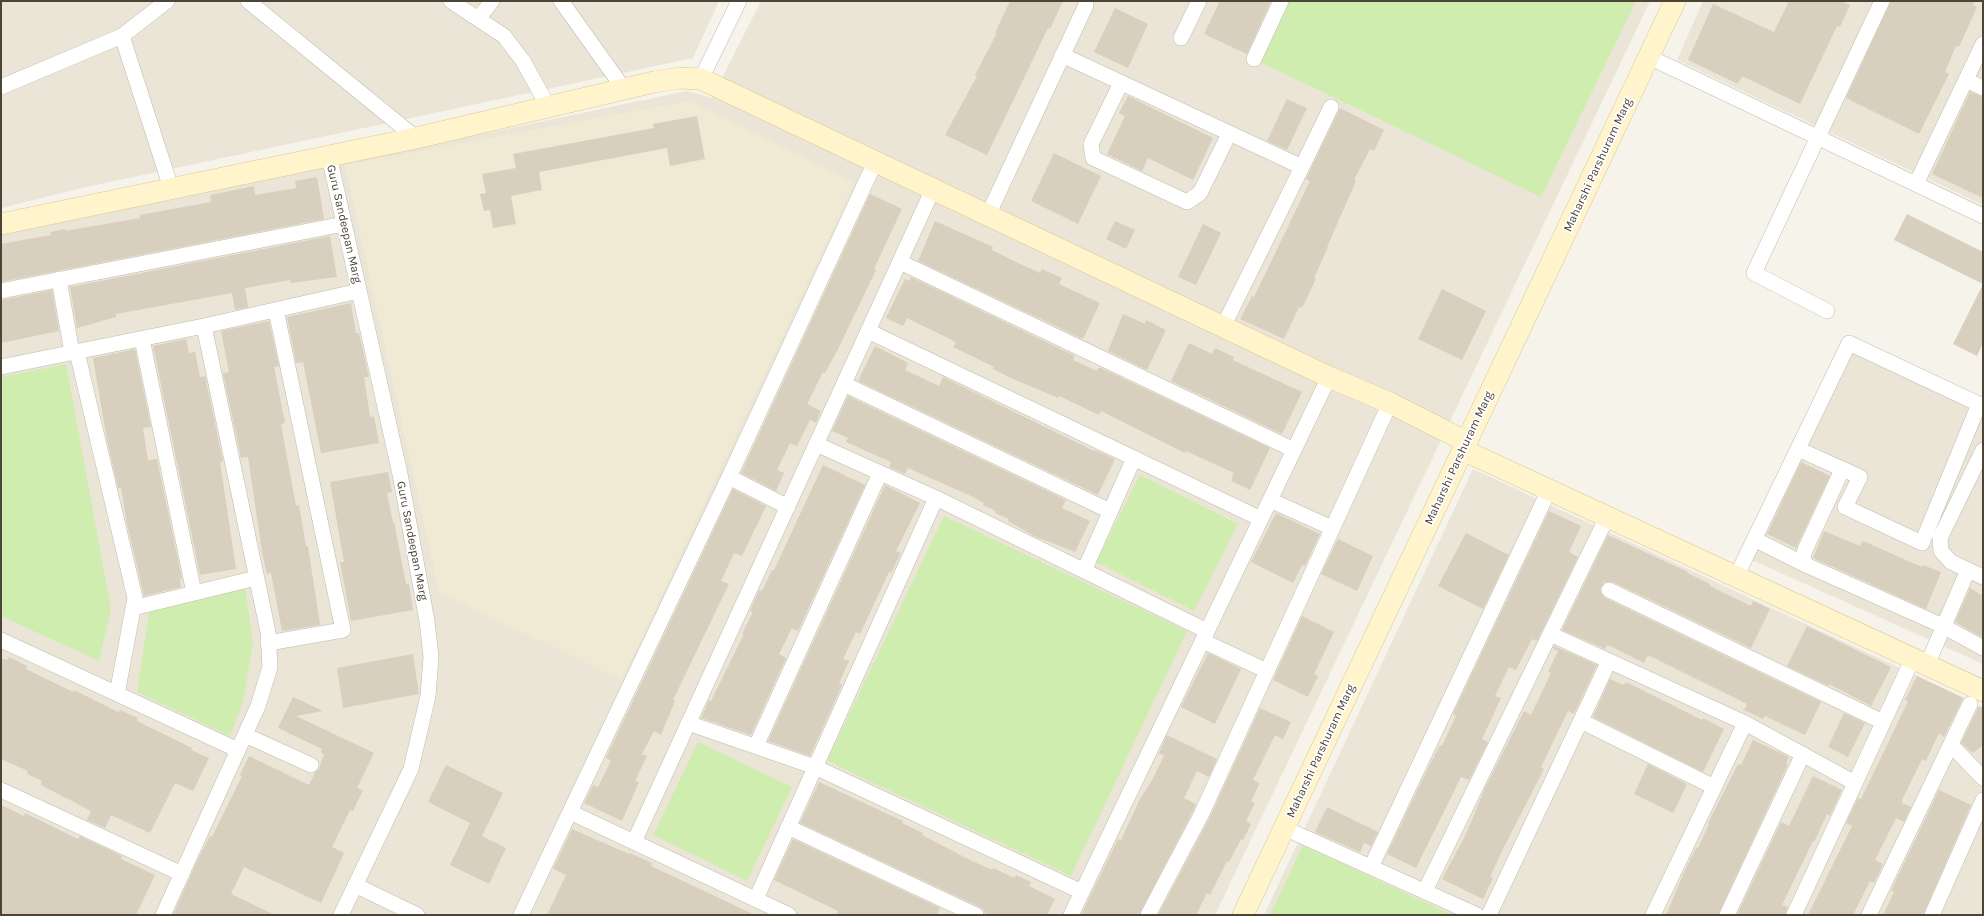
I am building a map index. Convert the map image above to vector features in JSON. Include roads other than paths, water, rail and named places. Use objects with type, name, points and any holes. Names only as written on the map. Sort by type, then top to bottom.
[{"type":"street","points":[[1,88],[122,36],[167,1]]},
{"type":"street","points":[[248,1],[416,138]]},
{"type":"street","points":[[451,1],[479,18],[504,36],[523,61],[549,108]]},
{"type":"street","points":[[479,18],[492,1]]},
{"type":"street","points":[[561,1],[624,89]]},
{"type":"street","points":[[701,79],[739,1]]},
{"type":"street","points":[[1181,38],[1199,1]]},
{"type":"street","points":[[1254,59],[1281,1]]},
{"type":"street","name":"Maharshi Parshuram Marg","points":[[1243,915],[1675,1]]},
{"type":"street","points":[[1827,312],[1754,273],[1819,138],[1882,1]]},
{"type":"street","points":[[988,215],[1086,5]]},
{"type":"street","points":[[122,36],[171,188]]},
{"type":"street","points":[[1916,184],[1983,44]]},
{"type":"street","points":[[1062,55],[1302,167]]},
{"type":"street","points":[[1649,57],[1983,216]]},
{"type":"street","points":[[1,224],[416,138],[549,108],[624,89],[680,78],[701,79],[876,160],[933,189],[1329,377],[1390,403],[1465,446],[1549,490],[1920,662],[1976,698],[1951,745],[1869,915]]},
{"type":"street","points":[[1966,80],[1983,88]]},
{"type":"street","points":[[1120,82],[1091,144],[1093,158],[1187,202],[1200,193],[1229,134]]},
{"type":"street","points":[[1223,327],[1331,107]]},
{"type":"street","name":"Guru Sandeepan Marg","points":[[329,156],[400,474],[427,621],[431,656],[428,696],[411,769],[341,915]]},
{"type":"street","points":[[521,915],[729,477],[876,160]]},
{"type":"street","points":[[634,842],[933,189]]},
{"type":"street","points":[[1,291],[344,224]]},
{"type":"street","points":[[900,262],[1294,450]]},
{"type":"street","points":[[59,279],[74,352],[135,598],[117,694]]},
{"type":"street","points":[[1,367],[204,326],[359,291]]},
{"type":"street","points":[[268,643],[343,630],[276,310]]},
{"type":"street","points":[[163,915],[258,706],[270,667],[268,632],[204,326]]},
{"type":"street","points":[[868,331],[1261,519]]},
{"type":"street","points":[[142,339],[194,593]]},
{"type":"street","points":[[1736,576],[1849,343],[1981,405],[1922,543],[1846,507],[1860,477],[1798,449]]},
{"type":"street","points":[[1071,915],[1329,377]]},
{"type":"street","points":[[844,384],[1110,511]]},
{"type":"street","points":[[1148,915],[1201,815],[1390,403]]},
{"type":"street","points":[[816,444],[936,498],[1084,571],[1267,671]]},
{"type":"street","points":[[1983,450],[1940,538],[1941,551],[1951,562],[1983,577]]},
{"type":"street","points":[[1084,571],[1134,458]]},
{"type":"street","points":[[1806,565],[1803,558],[1805,550],[1842,470]]},
{"type":"street","points":[[756,746],[880,473]]},
{"type":"street","points":[[729,477],[788,507]]},
{"type":"street","points":[[1371,867],[1549,490]]},
{"type":"street","points":[[756,899],[936,498]]},
{"type":"street","points":[[1270,500],[1332,528]]},
{"type":"street","points":[[1425,891],[1607,516]]},
{"type":"street","points":[[1754,539],[1806,565],[1943,626],[1983,648]]},
{"type":"street","points":[[1794,915],[1883,722],[1943,626],[1968,570]]},
{"type":"street","points":[[133,608],[256,578]]},
{"type":"street","points":[[1609,590],[1883,722]]},
{"type":"street","points":[[1550,634],[1745,723],[1855,783]]},
{"type":"street","points":[[1,640],[238,750]]},
{"type":"street","points":[[1489,915],[1609,661]]},
{"type":"street","points":[[1581,721],[1714,787]]},
{"type":"street","points":[[688,723],[816,767],[1082,892]]},
{"type":"street","points":[[1653,915],[1745,723]]},
{"type":"street","points":[[244,735],[311,765]]},
{"type":"street","points":[[1951,745],[1983,778]]},
{"type":"street","points":[[1727,915],[1802,754]]},
{"type":"street","points":[[1,790],[182,874]]},
{"type":"street","points":[[1932,915],[1983,800]]},
{"type":"street","points":[[570,812],[789,915]]},
{"type":"street","points":[[788,827],[976,915]]},
{"type":"street","points":[[1284,828],[1477,915]]},
{"type":"street","points":[[355,885],[417,915]]}]
